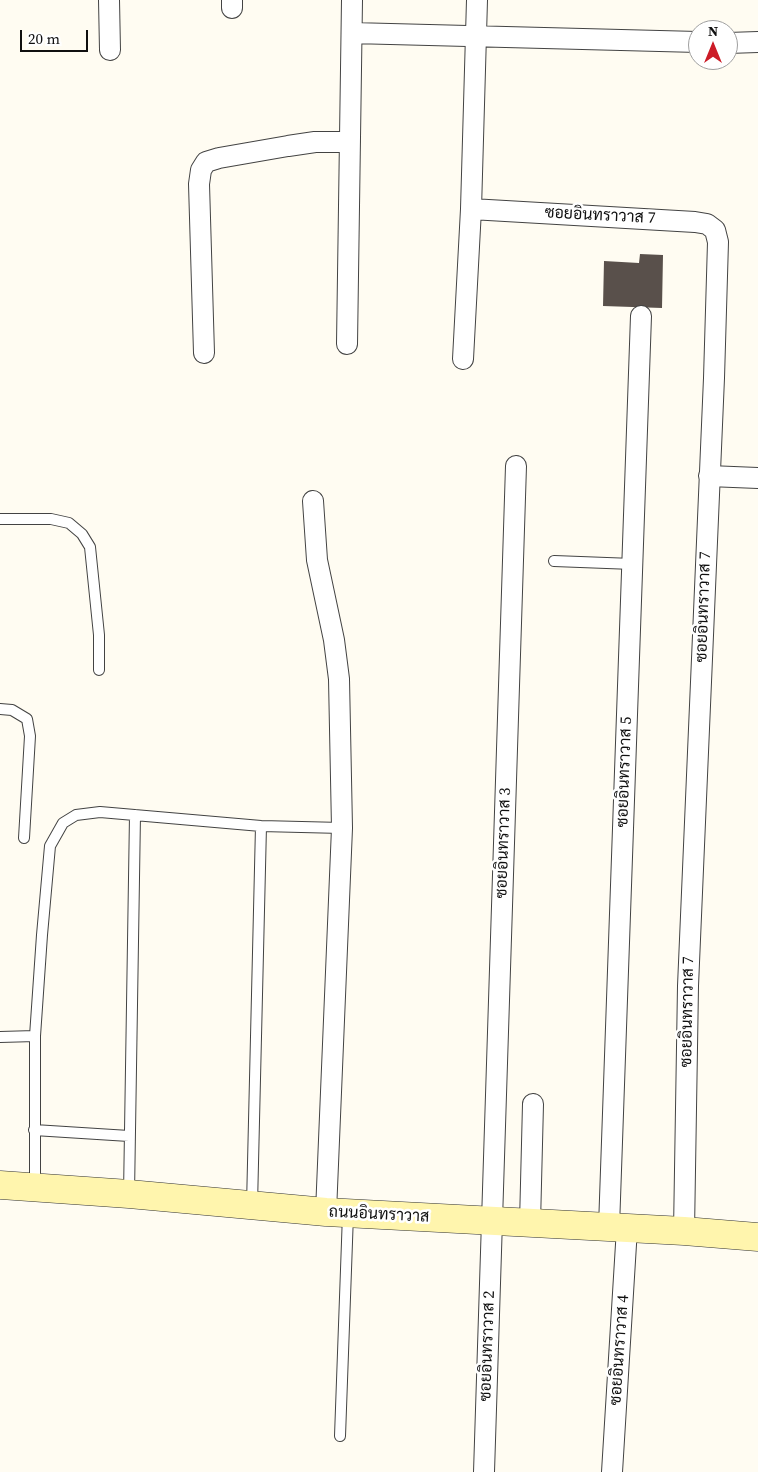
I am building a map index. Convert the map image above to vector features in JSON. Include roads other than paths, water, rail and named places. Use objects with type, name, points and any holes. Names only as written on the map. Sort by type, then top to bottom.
[{"type":"street","points":[[109,0],[110,50]]},
{"type":"street","points":[[347,344],[352,0]]},
{"type":"street","points":[[463,359],[471,209],[477,0]]},
{"type":"street","points":[[352,33],[688,42]]},
{"type":"street","points":[[738,43],[758,42]]},
{"type":"street","points":[[204,353],[199,184],[201,170],[206,162],[219,158],[315,142],[350,142]]},
{"type":"street","name":"ซอยอินทราวาส 7","points":[[471,209],[695,222],[707,224],[715,230],[718,242],[688,986],[684,1231]]},
{"type":"street","name":"ซอยอินทราวาส 5","points":[[618,1228],[633,564],[641,316]]},
{"type":"street","name":"ซอยอินทราวาส 3","points":[[493,1221],[516,466]]},
{"type":"street","points":[[709,476],[758,478]]},
{"type":"street","points":[[313,501],[317,560],[334,640],[339,679],[342,828],[337,1213]]},
{"type":"street","points":[[530,1223],[533,1104]]},
{"type":"street","name":"ถนนอินทราวาส","points":[[0,1186],[129,1194],[337,1213],[684,1231],[758,1237]]},
{"type":"street","name":"ซอยอินทราวาส 2","points":[[484,1472],[493,1221]]},
{"type":"street","name":"ซอยอินทราวาส 4","points":[[612,1472],[618,1228]]},
{"type":"lane","points":[[0,519],[51,519],[70,523],[82,534],[90,547],[99,635],[99,670]]},
{"type":"lane","points":[[554,561],[633,564]]},
{"type":"lane","points":[[0,709],[12,710],[27,719],[30,736],[24,838]]},
{"type":"lane","points":[[35,1188],[36,1036],[42,935],[50,846],[63,823],[76,815],[100,812],[261,826],[342,828]]},
{"type":"lane","points":[[129,1194],[135,815]]},
{"type":"lane","points":[[252,1206],[261,826]]},
{"type":"lane","points":[[0,1037],[36,1036]]},
{"type":"lane","points":[[34,1130],[129,1136]]},
{"type":"lane","points":[[337,1213],[340,1436]]}]
